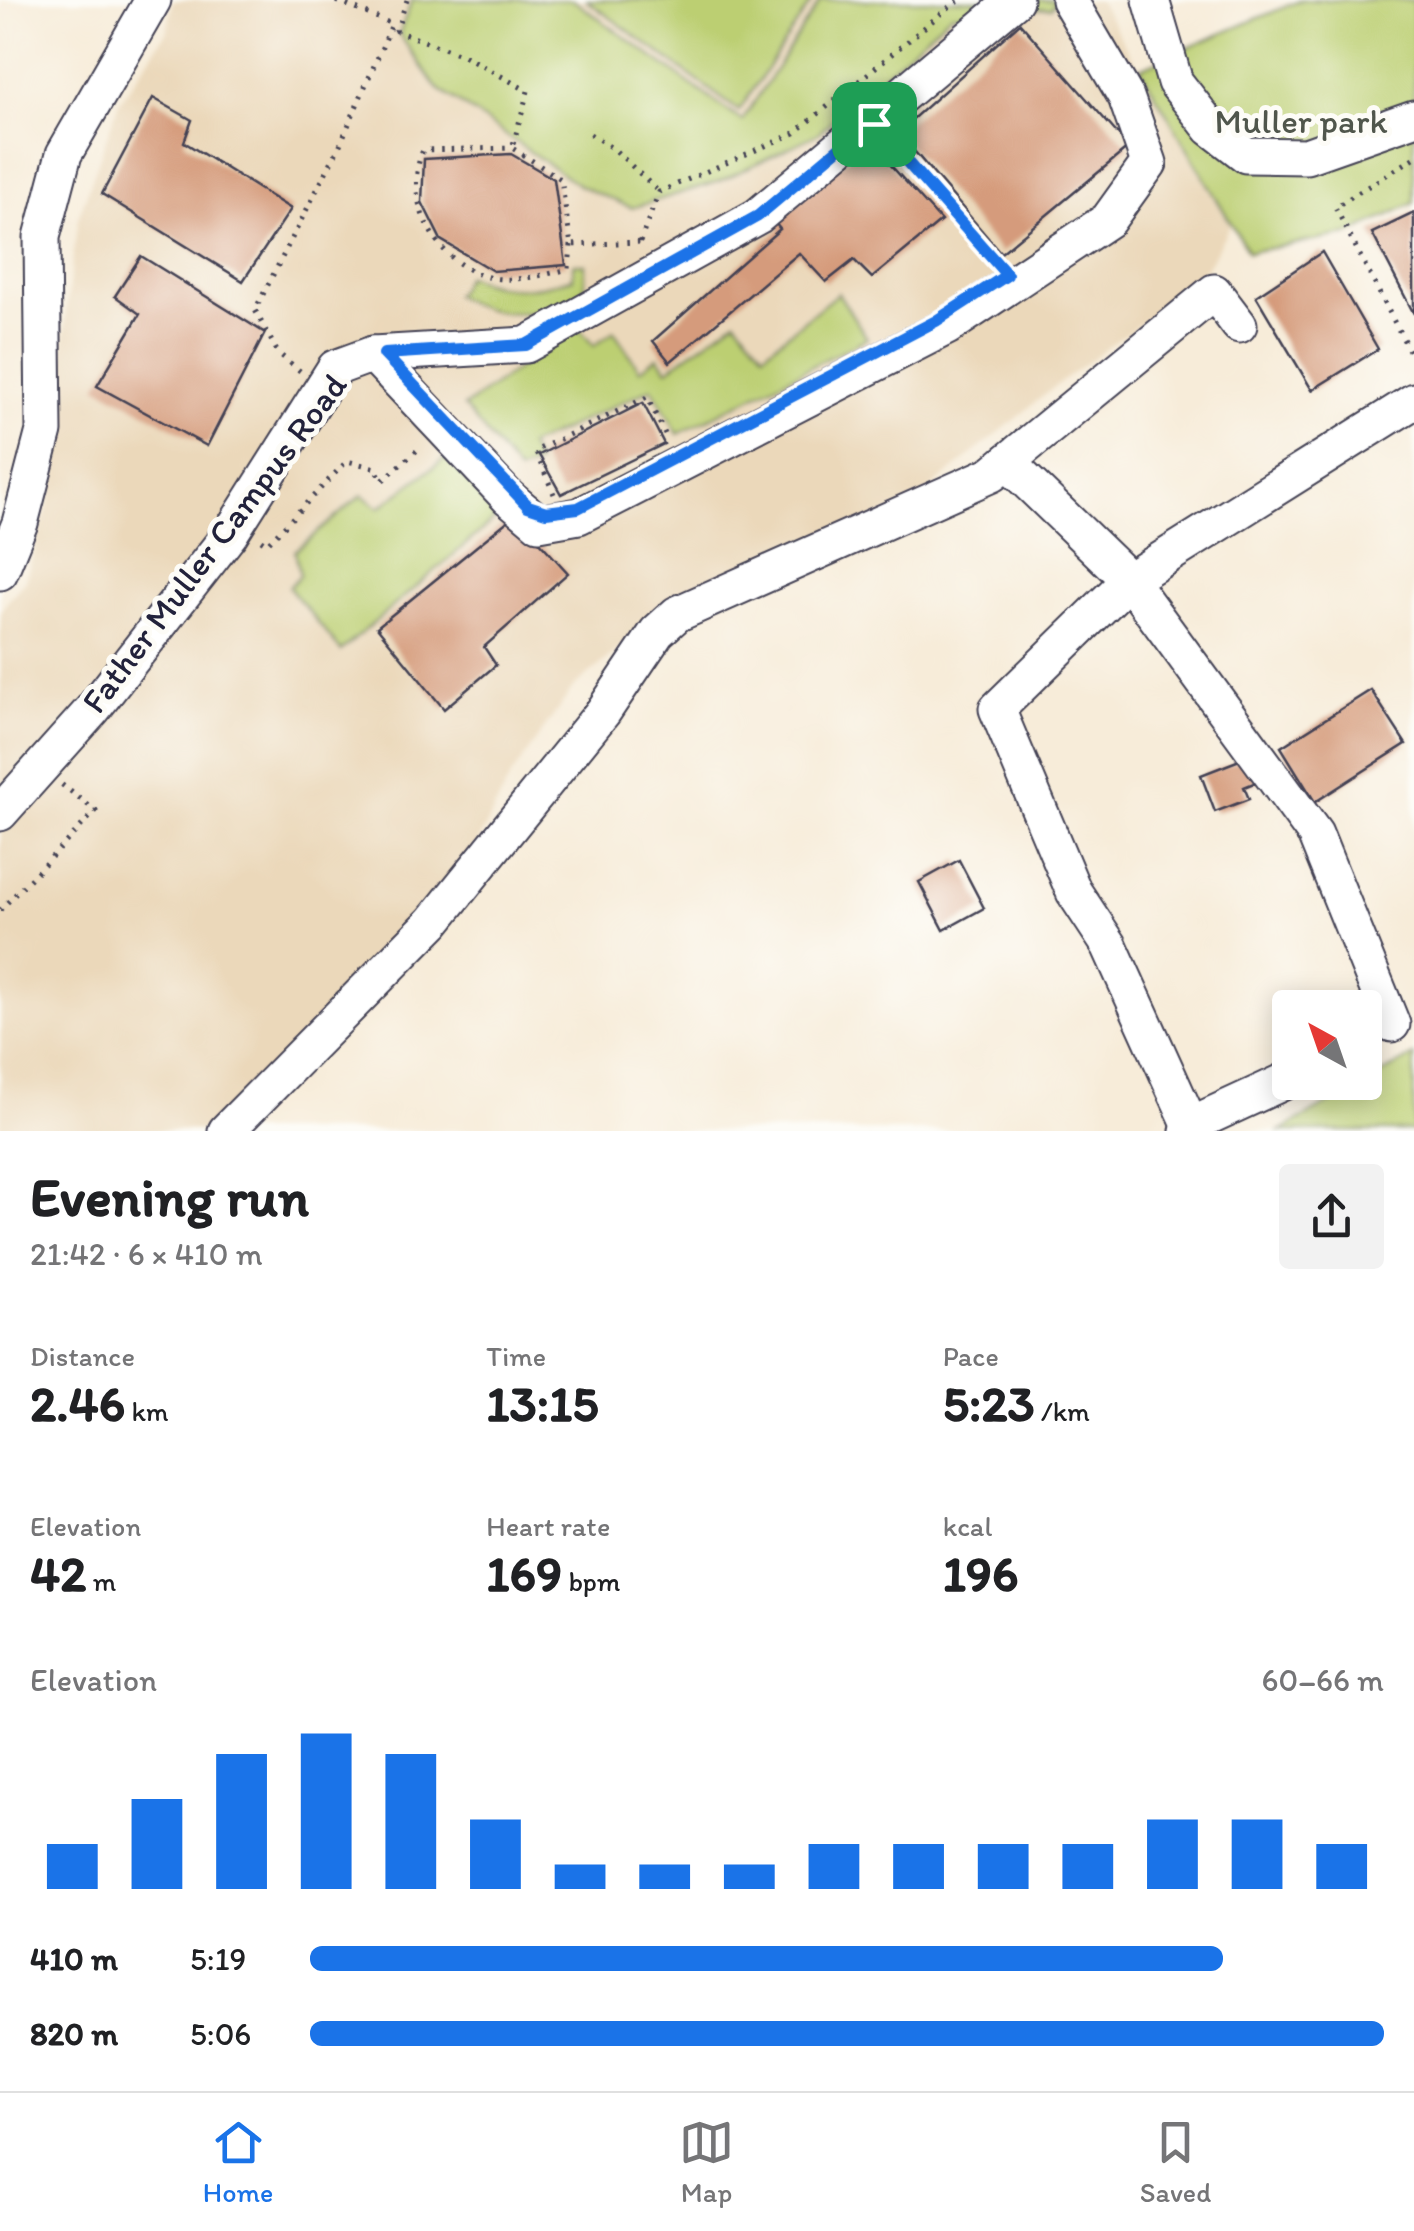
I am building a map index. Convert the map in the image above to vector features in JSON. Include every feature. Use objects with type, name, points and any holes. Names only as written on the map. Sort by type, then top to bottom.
[{"type":"street","points":[[0,572],[20,523],[44,431],[42,237],[64,154],[153,0]]},
{"type":"street","name":"Father Muller Campus Road","points":[[0,813],[93,709],[230,534],[335,368],[373,354],[526,345],[650,256],[758,216],[1015,0]]},
{"type":"street","points":[[373,354],[508,497],[540,524],[578,516],[947,327],[1108,220],[1150,163],[1126,97],[1070,0]]},
{"type":"street","points":[[1151,0],[1176,82],[1211,128],[1246,155],[1306,156],[1414,118]]},
{"type":"street","points":[[228,1130],[433,922],[603,712],[656,632],[678,614],[992,474],[1214,292],[1239,325]]},
{"type":"street","points":[[1272,1087],[1201,1120],[1190,1129],[1110,945],[1074,892],[997,709],[1129,580],[1414,402]]},
{"type":"street","points":[[1007,462],[1129,580],[1315,834],[1390,1027]]},
{"type":"path","points":[[334,0],[464,55],[528,92],[512,148]]},
{"type":"path","points":[[307,378],[278,352],[255,310],[339,147],[406,0]]},
{"type":"path","points":[[659,192],[795,134],[953,4],[963,0]]},
{"type":"path","points":[[871,121],[995,262]]},
{"type":"path","points":[[590,134],[615,150],[659,192]]},
{"type":"path","points":[[512,148],[560,179],[571,246],[569,269],[531,278],[484,276],[448,254],[421,217],[415,167],[423,150],[512,148]]},
{"type":"path","points":[[1414,158],[1335,207],[1414,360]]},
{"type":"path","points":[[571,246],[650,256],[659,192]]},
{"type":"path","points":[[555,496],[535,450],[647,397],[669,442]]},
{"type":"path","points":[[0,910],[96,812],[59,782]]},
{"type":"shaded area","points":[[173,0],[1099,0],[1230,225],[1207,267],[1166,304],[1058,384],[925,493],[625,644],[573,688],[511,776],[466,866],[215,1131],[0,1131],[0,611],[25,580],[55,480],[66,309],[78,218],[119,103],[167,31]]},
{"type":"green space","points":[[412,0],[573,0],[742,121],[821,0],[1057,0],[1051,8],[951,14],[817,134],[720,181],[632,208],[580,186],[436,87],[399,34]]},
{"type":"green space","points":[[586,0],[813,0],[739,111]]},
{"type":"green space","name":"Muller park","points":[[1301,0],[1414,0],[1414,203],[1348,235],[1248,252],[1140,68]]},
{"type":"green space","points":[[573,264],[585,264],[585,288],[570,299],[538,311],[488,309],[455,296],[466,276],[508,288],[531,288],[573,278]]},
{"type":"green space","points":[[838,293],[867,338],[678,434],[652,388],[529,446],[537,464],[518,472],[464,407],[577,326],[594,346],[614,331],[640,370],[658,357],[668,369],[736,320],[764,353]]},
{"type":"green space","points":[[447,457],[500,515],[341,651],[289,587],[300,575],[295,551],[362,495],[379,508]]},
{"type":"green space","points":[[1414,1056],[1414,1131],[1280,1131],[1335,1100],[1382,1100],[1382,1074]]},
{"type":"building","points":[[1020,23],[1129,147],[1001,253],[898,132]]},
{"type":"building","points":[[153,98],[192,120],[184,142],[291,209],[243,281],[102,194]]},
{"type":"building","points":[[868,140],[941,221],[872,278],[854,260],[826,282],[799,253],[670,362],[653,341],[780,229],[775,223]]},
{"type":"building","points":[[511,154],[554,179],[566,265],[493,271],[441,240],[422,202],[424,159]]},
{"type":"building","points":[[1414,213],[1414,314],[1372,233]]},
{"type":"building","points":[[1322,252],[1378,349],[1312,390],[1256,296]]},
{"type":"building","points":[[141,256],[265,333],[207,446],[97,386],[140,314],[115,296]]},
{"type":"building","points":[[643,403],[664,444],[561,494],[539,455]]},
{"type":"building","points":[[515,515],[568,573],[484,647],[496,665],[444,709],[377,627]]},
{"type":"building","points":[[1371,690],[1406,744],[1315,802],[1281,747]]},
{"type":"building","points":[[1250,756],[1259,781],[1244,787],[1249,799],[1215,812],[1201,775]]},
{"type":"building","points":[[959,860],[984,908],[944,930],[919,882]]},
{"type":"route","points":[[871,121],[874,124],[1007,275],[936,321],[578,508],[546,512],[528,506],[384,354],[526,345],[758,216],[871,121]]}]
